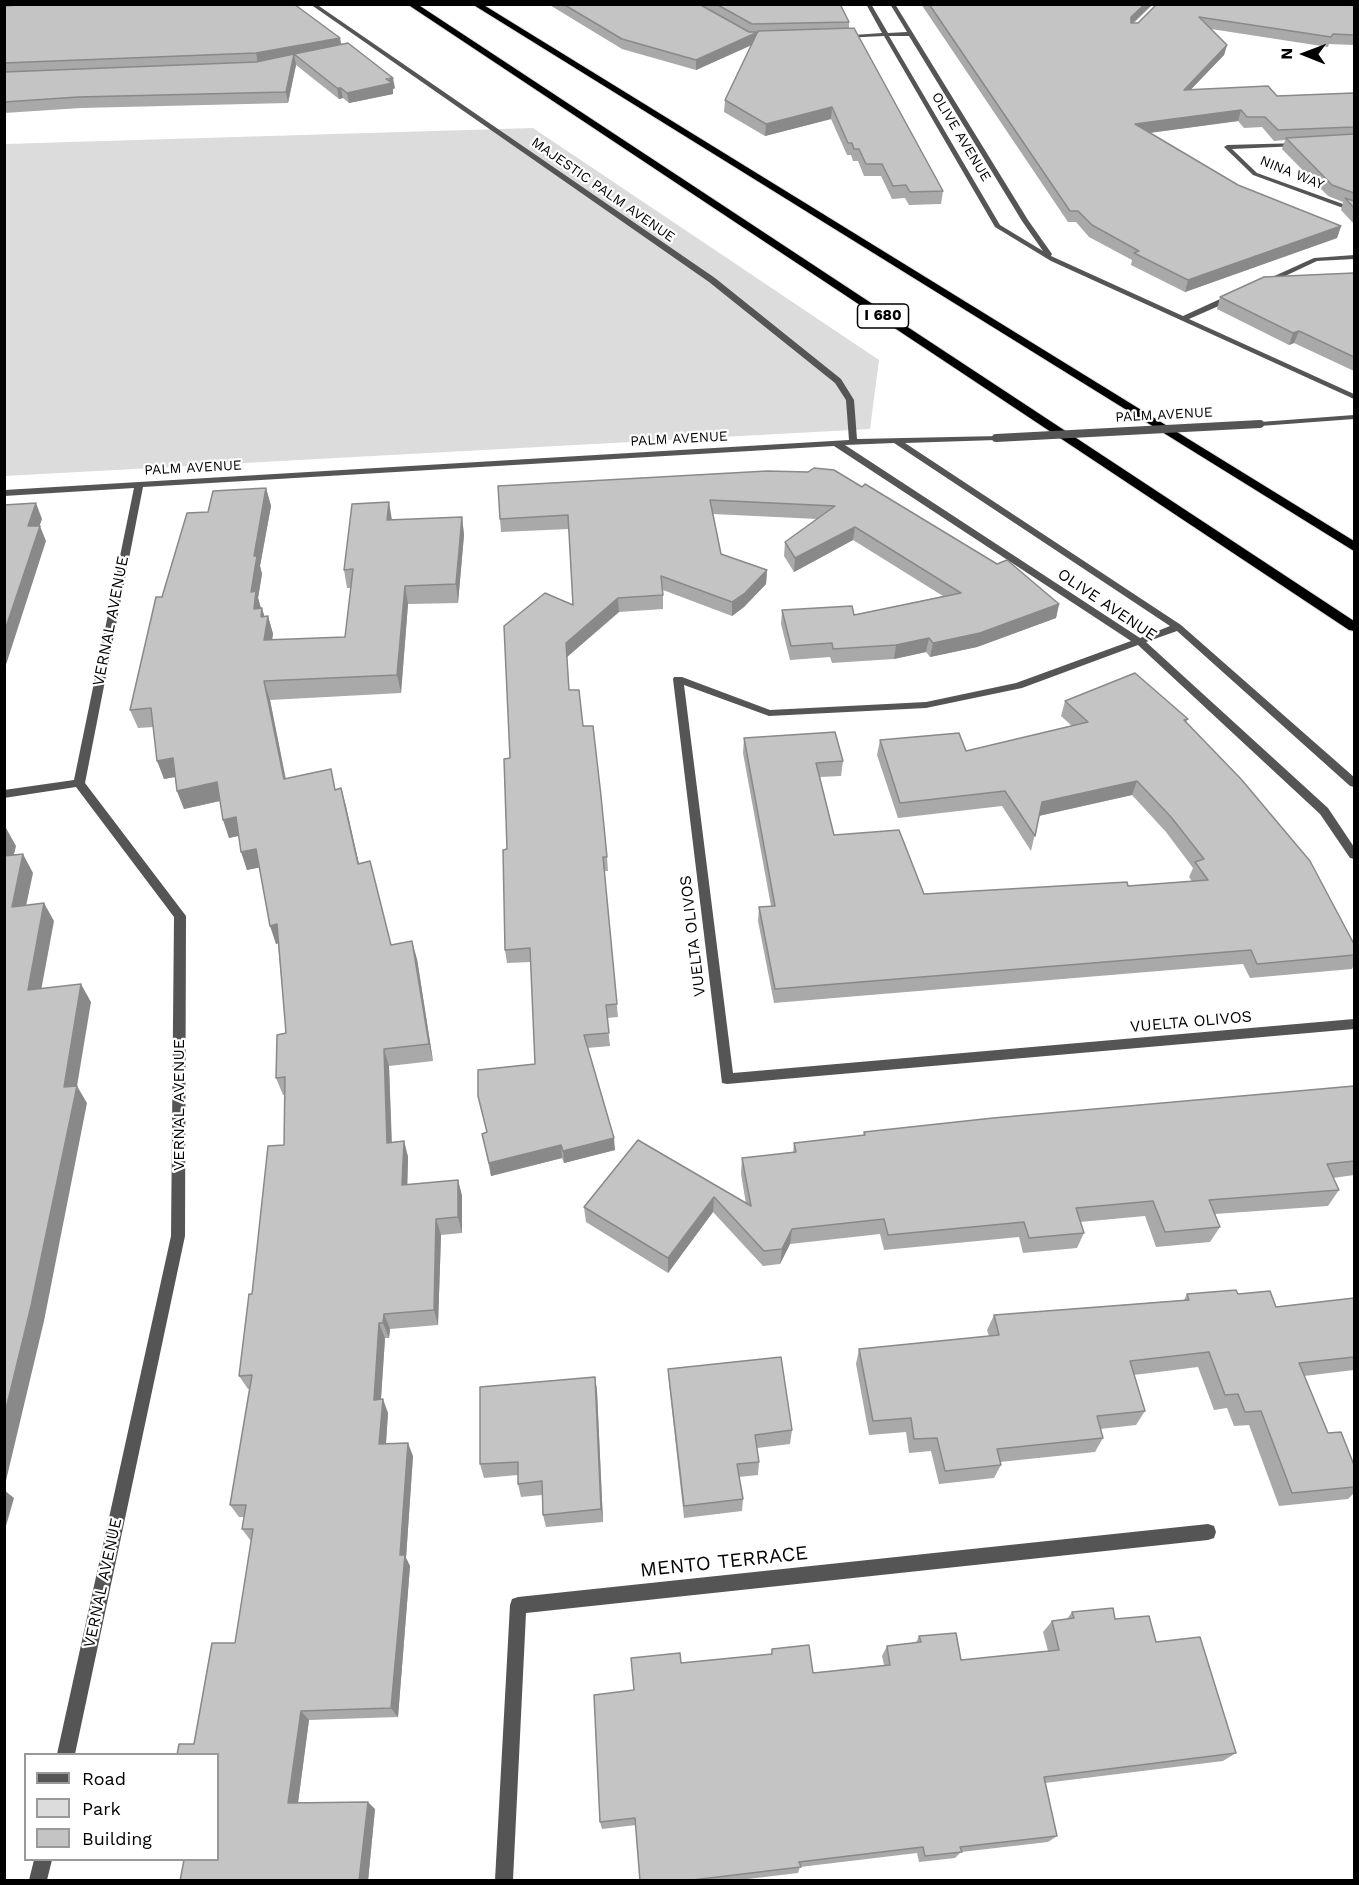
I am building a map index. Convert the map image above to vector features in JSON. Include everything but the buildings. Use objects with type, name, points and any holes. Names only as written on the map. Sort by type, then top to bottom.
[{"type":"highway","name":"I 680","points":[[411,4],[1354,627]]},
{"type":"highway","points":[[476,4],[1354,547]]},
{"type":"street","name":"MAJESTIC PALM AVENUE","points":[[312,4],[712,280],[838,381],[850,400],[853,442]]},
{"type":"street","name":"OLIVE AVENUE","points":[[868,4],[997,226],[1053,260],[1354,397]]},
{"type":"street","name":"OLIVE AVENUE","points":[[892,4],[1025,221],[1053,260]]},
{"type":"street","points":[[840,36],[910,34]]},
{"type":"street","points":[[359,48],[370,46]]},
{"type":"street","name":"NINA WAY","points":[[1308,143],[1227,147],[1255,174],[1354,210]]},
{"type":"street","points":[[1255,287],[1316,259],[1354,257]]},
{"type":"street","points":[[1183,319],[1244,291]]},
{"type":"street","name":"PALM AVENUE","points":[[4,493],[853,442],[996,438],[1354,417]]},
{"type":"street","name":"OLIVE AVENUE","points":[[895,440],[1178,627],[1354,783]]},
{"type":"street","name":"OLIVE AVENUE","points":[[836,443],[1141,643],[1324,811],[1354,855]]},
{"type":"street","name":"VERNAL AVENUE","points":[[66,1753],[178,1236],[180,916],[79,783],[139,485]]},
{"type":"street","name":"VUELTA OLIVOS","points":[[1178,627],[1141,643],[1018,686],[926,705],[769,713],[678,680],[727,1079],[1354,1024]]},
{"type":"street","points":[[4,794],[79,783]]},
{"type":"street","name":"MENTO TERRACE","points":[[504,1881],[518,1605],[1208,1532]]},
{"type":"street","points":[[38,1881],[43,1861]]},
{"type":"green space","points":[[533,128],[879,360],[870,429],[5,476],[5,144]]}]
